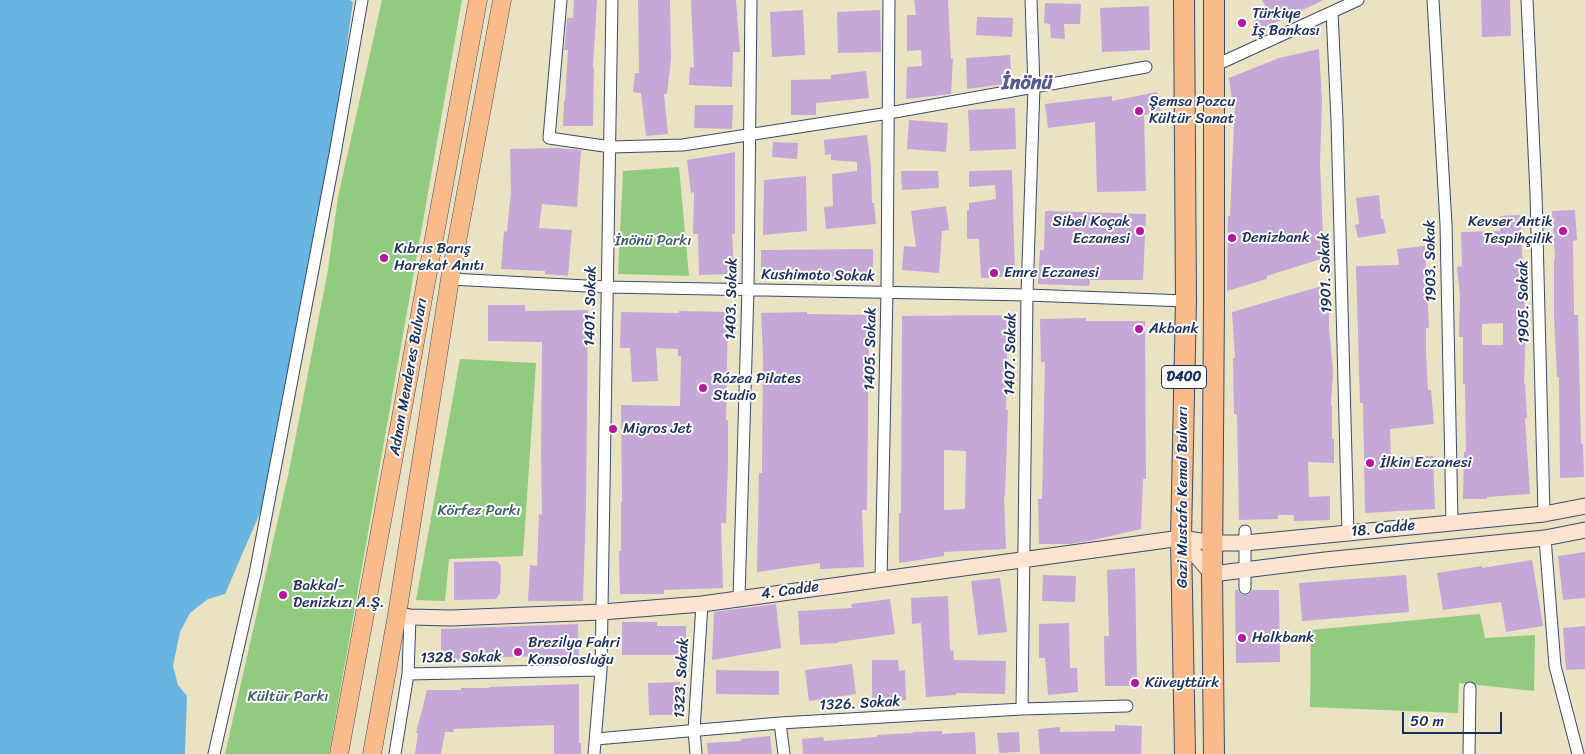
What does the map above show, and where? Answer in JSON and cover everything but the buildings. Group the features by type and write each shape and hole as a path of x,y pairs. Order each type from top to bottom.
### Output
{"highway":[{"name":"Gazi Mustafa Kemal Bulvarı","path":"1184,0 1186,301 1181,538 1185,754"},
{"name":"Gazi Mustafa Kemal Bulvarı","path":"1214,0 1212,574 1214,754"}],"main road":[{"name":"Adnan Menderes Bulvarı","path":"339,754 478,0"},
{"name":"Adnan Menderes Bulvarı","path":"372,754 403,616 450,279 502,0"}],"street":[{"path":"214,754 255,574 342,119 362,0"},
{"path":"561,0 549,138 611,147 683,145 889,113 1146,66"},
{"name":"1401. Sokak","path":"594,754 601,670 612,0"},
{"name":"1403. Sokak","path":"738,598 748,289 750,0"},
{"name":"1405. Sokak","path":"881,579 887,292 889,0"},
{"name":"1407. Sokak","path":"1022,709 1028,295 1034,87 1031,0"},
{"path":"1214,66 1337,7 1358,0"},
{"name":"1903. Sokak","path":"1433,0 1446,224 1452,522"},
{"name":"1905. Sokak","path":"1527,0 1536,194 1544,514"},
{"name":"1901. Sokak","path":"1337,7 1337,120 1348,532"},
{"name":"Kushimoto Sokak","path":"450,279 606,287 1028,295 1186,301"},
{"name":"18. Cadde","path":"1181,538 1213,543 1245,537 1348,532 1544,514 1585,506"},
{"name":"18. Cadde","path":"1212,574 1545,538 1585,530"},
{"path":"1245,537 1245,588"},
{"path":"1181,538 1212,574"},
{"name":"4. Cadde","path":"403,616 451,618 602,612 702,604 1181,538"},
{"path":"1545,538 1554,666 1579,736 1578,754"},
{"name":"1323. Sokak","path":"696,754 694,730 702,604"},
{"name":"1328. Sokak","path":"403,616 408,674 601,670"},
{"path":"395,754 408,674"},
{"path":"1469,754 1470,688"},
{"name":"1326. Sokak","path":"596,740 780,723 1022,709 1127,706"},
{"path":"780,723 784,754"}],"green space":[{"name":"Kültür Parkı","path":"382,0 462,0 329,754 225,754 289,471 328,270 338,197"},
{"name":"İnönü Parkı","path":"679,167 689,276 618,274 623,171"},
{"name":"Körfez Parkı","path":"460,359 536,363 523,556 449,559 445,601 416,600"},
{"path":"1480,614 1485,638 1535,635 1534,691 1459,683 1458,713 1310,707 1311,630"}],"water":[{"path":"0,0 350,0 353,2 338,106 263,506 225,594 208,599 190,613 180,632 173,666 178,685 187,696 185,754 0,754"}],"place":[{"name":"Türkiye İş Bankası","path":"1242,23"},
{"name":"Şemsa Pozcu Kültür Sanat","path":"1139,111"},
{"name":"Sibel Koçak Eczanesi","path":"1140,231"},
{"name":"Kevser Antik Tespihçilik","path":"1563,231"},
{"name":"Denizbank","path":"1232,238"},
{"name":"Kıbrıs Barış Harekat Anıtı","path":"384,258"},
{"name":"Emre Eczanesi","path":"994,273"},
{"name":"Akbank","path":"1139,329"},
{"name":"Rózea Pilates Studio","path":"703,388"},
{"name":"Migros Jet","path":"613,429"},
{"name":"İlkin Eczanesi","path":"1370,463"},
{"name":"Bakkal- Denizkızı A.Ş.","path":"283,595"},
{"name":"Halkbank","path":"1242,638"},
{"name":"Brezilya Fahri Konsolosluğu","path":"518,652"},
{"name":"Küveyttürk","path":"1135,683"}],"district":[{"name":"İnönü","path":"1027,84"}]}
